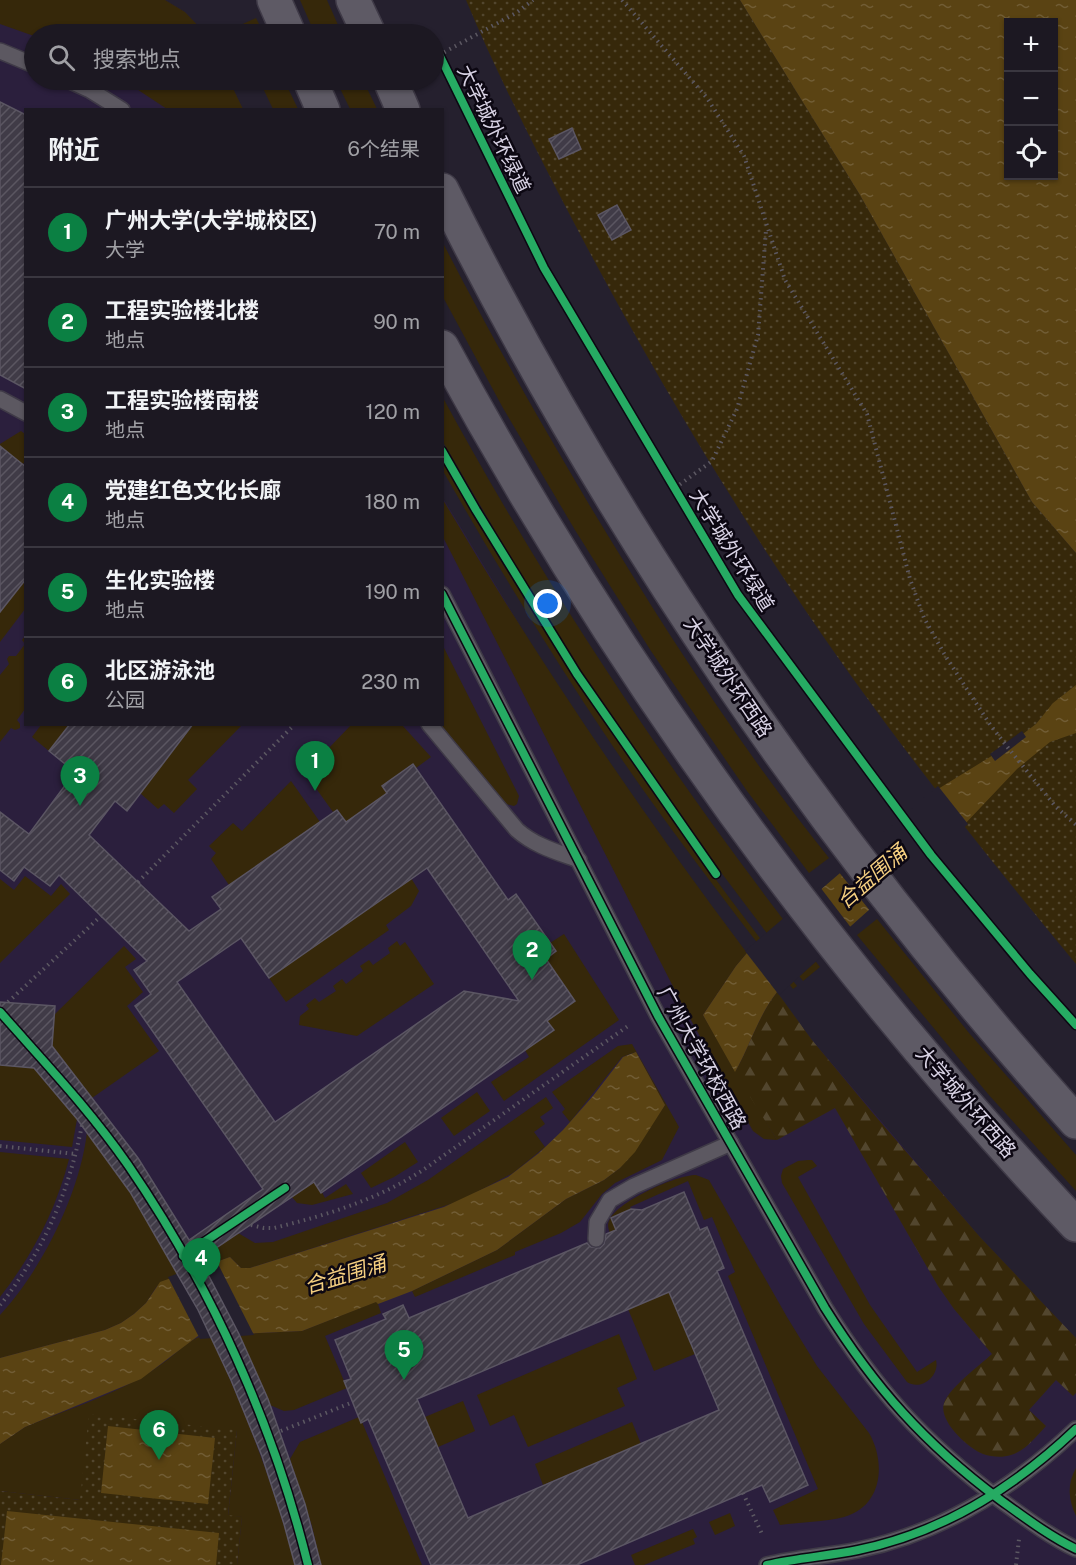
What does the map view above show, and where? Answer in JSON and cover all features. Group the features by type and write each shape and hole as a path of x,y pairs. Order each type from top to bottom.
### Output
{"main road":[{"path":"274,0 285,24"},
{"path":"353,0 364,24"},
{"path":"314,90 322,108"},
{"path":"394,90 402,108"},
{"name":"大学城外环西路","path":"444,194 539,372 636,535 738,692 846,844 965,993 1076,1122"},
{"name":"大学城外环西路","path":"444,351 482,420 595,608 728,805 840,951 971,1109 1076,1226"}],"lane":[{"path":"0,51 24,61"},
{"path":"90,90 119,108"},
{"path":"0,399 24,412"},
{"name":"广州大学环校西路","path":"444,598 658,1016 825,1308 856,1355 906,1419 963,1472 1021,1516 1076,1549"},
{"path":"431,726 517,830 527,839 539,845 579,860"},
{"path":"596,1239 597,1222 610,1200 634,1186 731,1143"},
{"path":"767,1565 858,1550 891,1542 933,1526 994,1495 1033,1467 1076,1429"}],"path":[{"path":"444,49 516,13 533,0"},
{"path":"622,0 707,98 744,156 784,280 867,414 910,579 924,618 946,657 991,726 1056,807 1076,825"},
{"path":"675,488 712,461 737,409 758,336 767,226"},
{"path":"138,882 294,726"},
{"path":"8,1002 101,916"},
{"path":"251,1225 264,1228 290,1224 354,1205 391,1190 628,1026"},
{"path":"0,1305 44,1239 68,1183 82,1125"},
{"path":"0,1146 76,1154"},
{"path":"280,1431 353,1402"},
{"path":"743,1493 762,1534"}],"shaded area":[{"path":"0,0 165,0 185,12 196,24 24,24 24,90 234,90 243,108 24,108 24,726 444,726 444,500 542,662 608,761 693,881 812,1040 980,1237 1076,1338 1076,1565 0,1565"}],"green space":[{"path":"0,0 165,0 185,12 196,24 24,24 24,32 0,24"},
{"path":"300,0 327,0 338,24 311,24"},
{"path":"466,0 740,0 860,195 1032,502 1076,553 1076,964 965,827 858,686 735,503 656,372 582,238 536,150"},
{"path":"256,18 259,24 243,24"},
{"path":"138,90 234,90 243,108 165,108"},
{"path":"264,90 289,90 298,108 273,108"},
{"path":"341,90 368,90 377,108 350,108"},
{"path":"444,245 531,405 643,593 732,728 829,858 809,873 747,791 651,651 575,530 503,408 444,299"},
{"path":"444,400 527,545 619,689 717,830 820,967 803,981 676,809 581,672 444,444"},
{"path":"21,431 24,433 22,466 0,475 0,444"},
{"path":"444,464 566,664 655,795 797,986 793,989 678,838 634,776 546,644 444,473"},
{"path":"444,501 513,615 588,730 666,843 747,953 703,1015 777,1140 764,1139 753,1131 682,1004 444,539"},
{"path":"24,580 24,610 0,642 0,612"},
{"path":"24,645 24,710 17,720 20,728 15,730 11,728 0,742 0,675 9,664 7,659 9,656 16,656"},
{"path":"444,648 519,796 514,806 506,804 440,726 444,726"},
{"path":"40,726 69,726 49,751 32,737"},
{"path":"192,726 241,726 188,780 197,789 174,813 164,804 158,809 140,793"},
{"path":"350,726 403,726 431,757 416,768 413,764 382,786 387,793 346,822 338,810 333,812 305,773"},
{"path":"291,781 320,822 229,885 211,859 216,853 209,846 233,823 242,831"},
{"path":"25,876 51,896 61,884 70,894 0,963 0,879 14,890"},
{"path":"411,878 419,891 411,906 386,925 389,930 286,1002 269,978"},
{"path":"877,919 969,1033 1076,1155 1076,1191 988,1094 857,935"},
{"path":"564,934 619,1020 504,1101 491,1082 529,1057 525,1050 554,1030 547,1021 546,959 556,951 550,943"},
{"path":"397,941 400,946 405,942 434,984 357,1036 299,1025 300,1016 309,1009 306,1005 315,998 319,1002 336,991 333,986 342,979 346,984 363,971 360,966 369,960 373,965 390,953 388,948"},
{"path":"124,946 136,959 125,967 143,992 127,1006 159,1051 92,1098 52,1046 54,1015"},
{"path":"777,992 812,1040 877,1118 980,1237 1076,1338 1076,1393 1073,1396 1056,1380 1029,1410 1046,1426 1030,1443 1016,1453 1001,1457 983,1454 962,1440 945,1418 943,1410 947,1397 992,1354 938,1286 835,1108 777,1140 735,1072 770,1001"},
{"path":"632,1044 679,1127 662,1160 615,1183 602,1194 580,1222 561,1233 415,1297 412,1291 497,1250 566,1199 604,1180 620,1168 665,1105 636,1052 622,1057 570,1122 562,1112 565,1109 552,1092 618,1046"},
{"path":"0,1065 34,1068 77,1119 72,1147 0,1140"},
{"path":"477,1092 490,1111 454,1136 441,1118"},
{"path":"546,1097 553,1108 540,1117 545,1124 534,1132 545,1147 513,1173 460,1201 250,1268 241,1268 230,1257 204,1267 200,1259 238,1233 255,1243 273,1242 387,1203 428,1180"},
{"path":"87,1132 130,1192 180,1276 157,1286 146,1303 121,1323 105,1330 0,1358 0,1315 16,1297 57,1230 76,1180"},
{"path":"405,1142 418,1162 371,1188 361,1173"},
{"path":"0,1152 69,1159 64,1178 42,1232 0,1297"},
{"path":"812,1160 817,1166 798,1177 870,1305 917,1372 936,1360 935,1371 923,1383 918,1385 907,1382 864,1324 782,1183 783,1169 798,1161"},
{"path":"696,1175 709,1180 817,1366 869,1433 874,1444 879,1469 874,1493 857,1511 844,1517 780,1525 773,1510 818,1489 728,1276 735,1272 712,1217 704,1220 688,1181 612,1217 616,1230 610,1233 609,1221 615,1212 624,1205 662,1184"},
{"path":"316,1181 325,1198 346,1184 353,1194 312,1205 297,1203 292,1197"},
{"path":"669,1291 695,1354 654,1371 628,1309"},
{"path":"377,1301 381,1313 325,1336 347,1388 294,1410 284,1411 270,1405 239,1334 302,1331"},
{"path":"619,1334 637,1379 617,1388 625,1406 528,1447 514,1415 490,1426 477,1395"},
{"path":"210,1335 258,1448 295,1565 237,1565 242,1517 228,1516 237,1430 80,1500 0,1491 0,1444 25,1427 117,1390 151,1371 192,1340"},
{"path":"463,1401 475,1431 438,1447 425,1417"},
{"path":"89,1414 237,1430 228,1515 242,1517 237,1565 0,1565 0,1491 80,1500"},
{"path":"359,1417 422,1565 321,1565 312,1526 290,1459 300,1442"},
{"path":"632,1422 641,1444 543,1485 535,1464"},
{"path":"1076,1468 1076,1516 1071,1504 1070,1492 1071,1480"},
{"path":"730,1513 735,1526 715,1535 709,1522"},
{"path":"693,1529 697,1537 693,1539 695,1544 644,1565 635,1565 631,1555"}],"water":[{"path":"740,0 1076,0 1076,553 1032,502 860,195"},
{"name":"合益围涌","path":"1076,685 1076,733 1050,742 1017,769 963,826 777,992 770,1001 735,1072 703,1015 747,953 938,789 1003,749 1036,724 1053,703"},
{"name":"合益围涌","path":"636,1052 665,1105 635,1152 620,1168 604,1180 566,1199 497,1250 412,1291 378,1304 376,1302 302,1331 198,1336 141,1379 25,1427 0,1444 0,1358 105,1330 121,1323 146,1303 160,1282 230,1257 241,1268 250,1268 444,1207 508,1177 539,1153 563,1130 623,1057"},
{"path":"108,1426 215,1438 208,1504 101,1493"},
{"path":"7,1511 219,1533 216,1565 1,1565"}],"pier":[{"path":"1022,731 1026,737 995,761 990,754"},
{"path":"938,786 968,824 871,912 838,871"},
{"path":"820,887 852,929 779,995 745,951"},
{"path":"216,1260 254,1335 200,1339 168,1277"}],"building":[{"path":"0,102 24,114 24,388 0,375"},
{"path":"572,128 581,149 559,159 549,139"},
{"path":"617,205 631,230 612,240 598,215"},
{"path":"0,446 24,465 24,582 0,612"},
{"path":"68,726 191,726 127,811 115,801 89,835 189,931 221,909 212,897 337,810 346,822 387,793 382,786 413,764 508,900 516,894 556,951 546,959 575,1001 547,1021 554,1030 321,1193 314,1182 200,1259 239,1334 268,1399 305,1504 321,1565 295,1565 262,1456 231,1380 198,1310 130,1192 77,1119 34,1068 0,1065 0,1002 55,1006 52,1046 138,1158 189,1240 263,1189 135,1006 151,994 134,970 147,961 59,875 50,886 24,867 14,881 0,870 0,812 29,834 75,772 49,751","holes":["427,868 519,1001 464,991 275,1122 177,982 241,938 269,978"]},
{"path":"684,1192 700,1230 707,1227 724,1268 717,1271 808,1485 770,1502 762,1485 577,1565 431,1565 368,1419 361,1423 344,1381 351,1379 335,1340 386,1319 383,1314 403,1305 409,1318 587,1243 591,1247 600,1248 604,1244 606,1234 616,1230 611,1218 631,1209 642,1210","holes":["669,1292 719,1410 468,1518 417,1399"]}],"cycle path":[{"name":"大学城外环绿道","path":"444,64 544,268 738,595 931,855 1030,974 1076,1025"},
{"path":"444,454 577,674 716,874"},
{"path":"444,598 658,1016 825,1308 844,1337 882,1389 947,1457 1018,1513 1076,1549"},
{"path":"0,1012 113,1144 158,1211 186,1259 212,1307 258,1408 294,1512 308,1565"},
{"path":"183,1256 285,1188"},
{"path":"767,1565 858,1550 889,1542 947,1520 975,1505 1028,1470 1076,1429"}],"place":[{"name":"广州大学(大学城校区)","path":"315,791"},
{"name":"工程实验楼南楼","path":"80,806"},
{"name":"工程实验楼北楼","path":"532,980"},
{"name":"党建红色文化长廊","path":"201,1288"},
{"name":"生化实验楼","path":"404,1380"},
{"name":"北区游泳池","path":"159,1460"}]}
